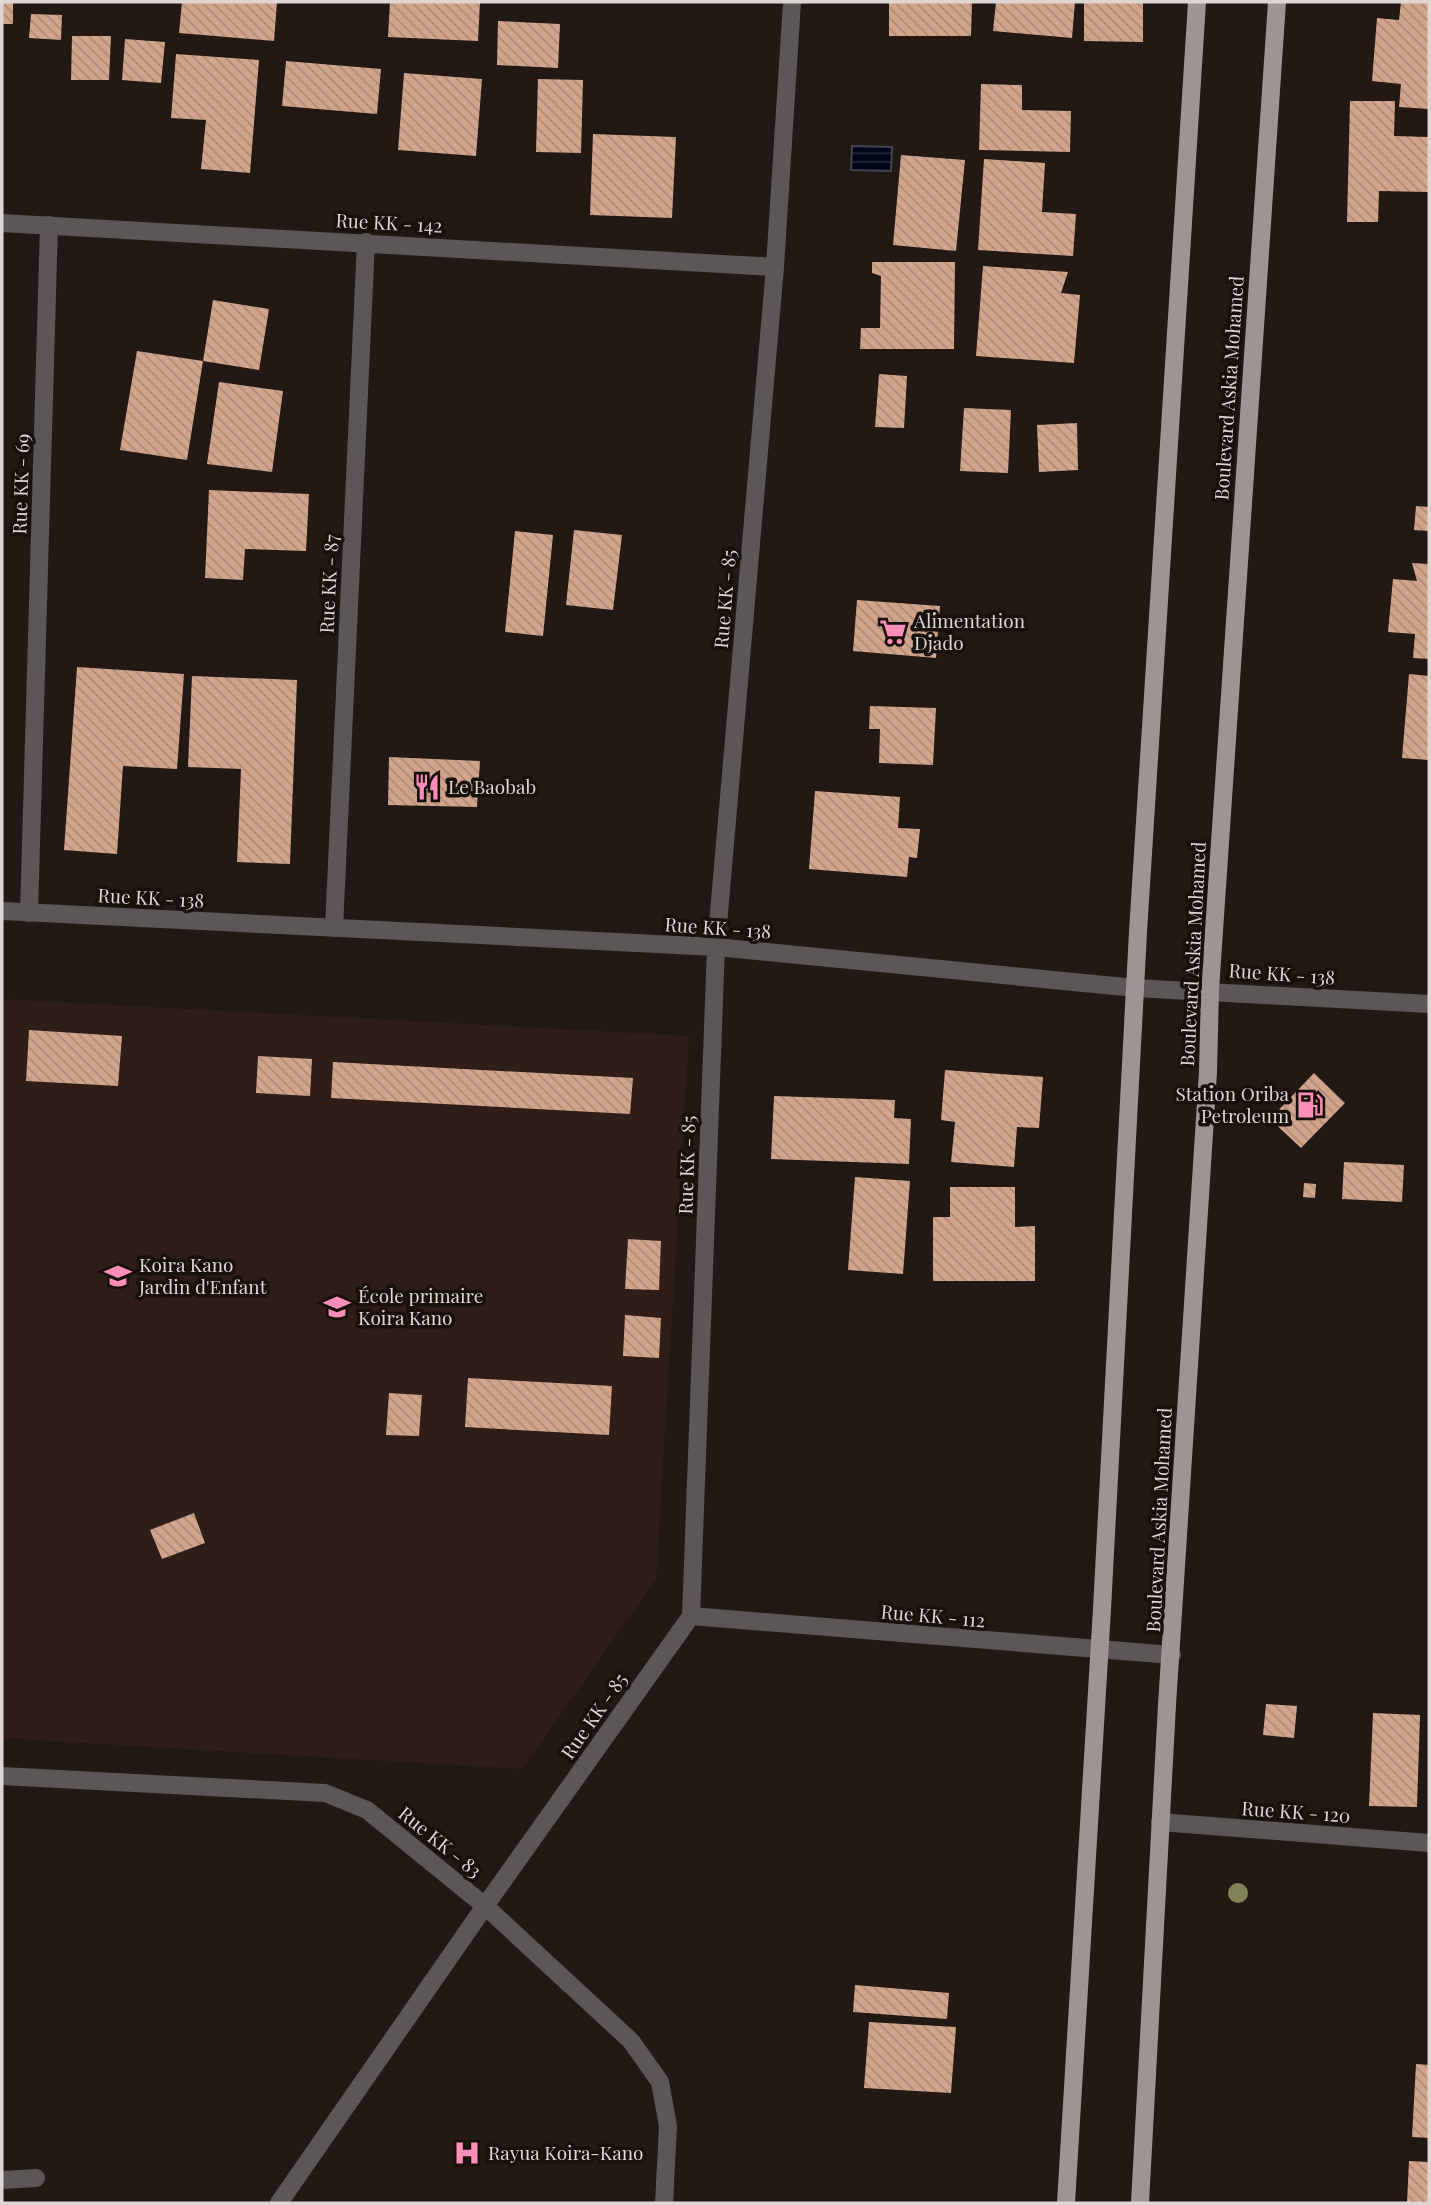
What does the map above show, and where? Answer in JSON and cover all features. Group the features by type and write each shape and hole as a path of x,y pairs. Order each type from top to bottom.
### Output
{"main road":[{"path":"1066,2203 1135,988 1197,2"},
{"name":"Boulevard Askia Mohamed","path":"1140,2203 1160,1822 1208,1072 1210,990 1277,2"}],"street":[{"name":"Rue KK - 85","path":"279,2203 691,1616 716,947 775,267 792,2"},
{"name":"Rue KK - 142","path":"2,223 775,267"},
{"name":"Rue KK - 69","path":"29,913 49,225"},
{"name":"Rue KK - 87","path":"334,928 366,242"},
{"name":"Rue KK - 138","path":"2,911 716,947 1135,988 1429,1004"},
{"name":"Rue KK - 112","path":"691,1616 1172,1655"},
{"name":"Rue KK - 83","path":"2,1776 325,1793 367,1811 485,1906 631,2041 660,2082 668,2126 664,2203"},
{"name":"Rue KK - 120","path":"1160,1822 1429,1843"},
{"path":"2,2180 36,2178"}],"shaded area":[{"name":"École primaire Koira Kano","path":"2,999 689,1036 656,1579 522,1769 2,1738"}],"water":[{"path":"852,146 892,147 891,171 851,170"}],"building":[{"path":"2,2 13,2 13,24 2,24"},
{"path":"182,2 277,2 274,41 179,33"},
{"path":"390,2 480,2 478,41 388,37"},
{"path":"889,2 972,2 971,36 889,36"},
{"path":"996,2 1075,2 1072,38 993,31"},
{"path":"1084,2 1143,2 1143,42 1084,41"},
{"path":"1401,2 1429,2 1429,109 1399,107 1401,84 1372,81 1377,18 1399,20"},
{"path":"31,14 62,15 61,40 29,38"},
{"path":"498,21 560,24 558,68 497,65"},
{"path":"72,36 111,36 109,80 71,80"},
{"path":"125,39 165,42 161,83 122,80"},
{"path":"176,54 259,60 250,173 201,169 206,120 171,118"},
{"path":"286,61 381,69 377,114 282,106"},
{"path":"404,73 482,79 476,156 398,150"},
{"path":"538,79 583,80 581,153 536,152"},
{"path":"981,84 1022,85 1022,110 1071,111 1070,152 979,150"},
{"path":"1350,101 1395,101 1394,136 1429,137 1429,192 1379,191 1378,222 1347,222"},
{"path":"593,134 676,137 672,218 590,215"},
{"path":"901,155 965,160 956,251 893,245"},
{"path":"984,159 1045,163 1042,212 1076,214 1073,256 978,250"},
{"path":"872,262 955,262 954,349 860,349 861,328 880,328 881,276 872,273"},
{"path":"983,266 1068,272 1061,293 1080,295 1074,363 976,356"},
{"path":"213,300 269,309 259,370 203,361"},
{"path":"137,351 203,361 187,460 120,450"},
{"path":"879,374 907,376 904,428 875,427"},
{"path":"219,382 283,391 272,472 207,464"},
{"path":"964,408 1011,410 1008,473 960,471"},
{"path":"1077,423 1078,470 1039,472 1037,425"},
{"path":"209,490 309,494 306,551 245,549 243,580 205,578"},
{"path":"1416,506 1429,507 1429,531 1414,530"},
{"path":"574,530 622,535 613,610 566,605"},
{"path":"515,531 553,535 543,636 505,632"},
{"path":"1412,563 1429,564 1429,659 1413,658 1415,634 1388,632 1393,579 1417,581"},
{"path":"857,600 940,606 936,658 853,651"},
{"path":"77,667 184,674 177,769 123,766 117,854 64,850"},
{"path":"1409,674 1429,676 1429,760 1402,758"},
{"path":"192,676 297,680 290,864 237,862 241,769 188,767"},
{"path":"870,706 936,708 933,765 879,763 880,729 869,729"},
{"path":"389,757 480,761 477,807 388,805"},
{"path":"815,791 900,797 898,828 920,829 917,858 909,857 907,877 809,869"},
{"path":"29,1030 122,1036 118,1086 26,1081"},
{"path":"258,1056 312,1059 310,1096 256,1093"},
{"path":"333,1062 633,1078 630,1114 331,1098"},
{"path":"945,1070 1043,1077 1039,1128 1017,1127 1014,1167 951,1162 955,1122 941,1120"},
{"path":"1314,1073 1345,1103 1301,1148 1270,1119"},
{"path":"774,1096 895,1100 894,1118 911,1119 909,1164 771,1159"},
{"path":"1344,1162 1404,1165 1402,1202 1342,1199"},
{"path":"855,1177 910,1181 903,1274 848,1270"},
{"path":"1304,1183 1316,1184 1315,1198 1303,1197"},
{"path":"950,1187 1015,1187 1015,1227 1035,1226 1035,1281 933,1281 933,1217 950,1217"},
{"path":"628,1239 661,1241 659,1290 625,1289"},
{"path":"625,1315 661,1318 659,1358 623,1356"},
{"path":"468,1378 612,1386 609,1435 465,1427"},
{"path":"389,1393 422,1395 419,1436 386,1435"},
{"path":"194,1513 205,1543 162,1559 150,1530"},
{"path":"1266,1704 1297,1706 1294,1738 1263,1735"},
{"path":"1373,1713 1420,1715 1417,1807 1369,1806"},
{"path":"855,1985 949,1993 947,2019 853,2012"},
{"path":"869,2022 956,2027 951,2093 864,2088"},
{"path":"1416,2064 1429,2065 1429,2138 1412,2137"},
{"path":"1409,2161 1429,2162 1429,2203 1407,2203"}],"place":[{"name":"Alimentation Djado","path":"893,632"},
{"name":"Le Baobab","path":"427,787"},
{"name":"Station Oriba Petroleum","path":"1310,1105"},
{"name":"Koira Kano Jardin d'Enfant","path":"118,1276"},
{"name":"École primaire Koira Kano","path":"337,1307"},
{"name":"Rayua Koira-Kano","path":"467,2153"}]}
